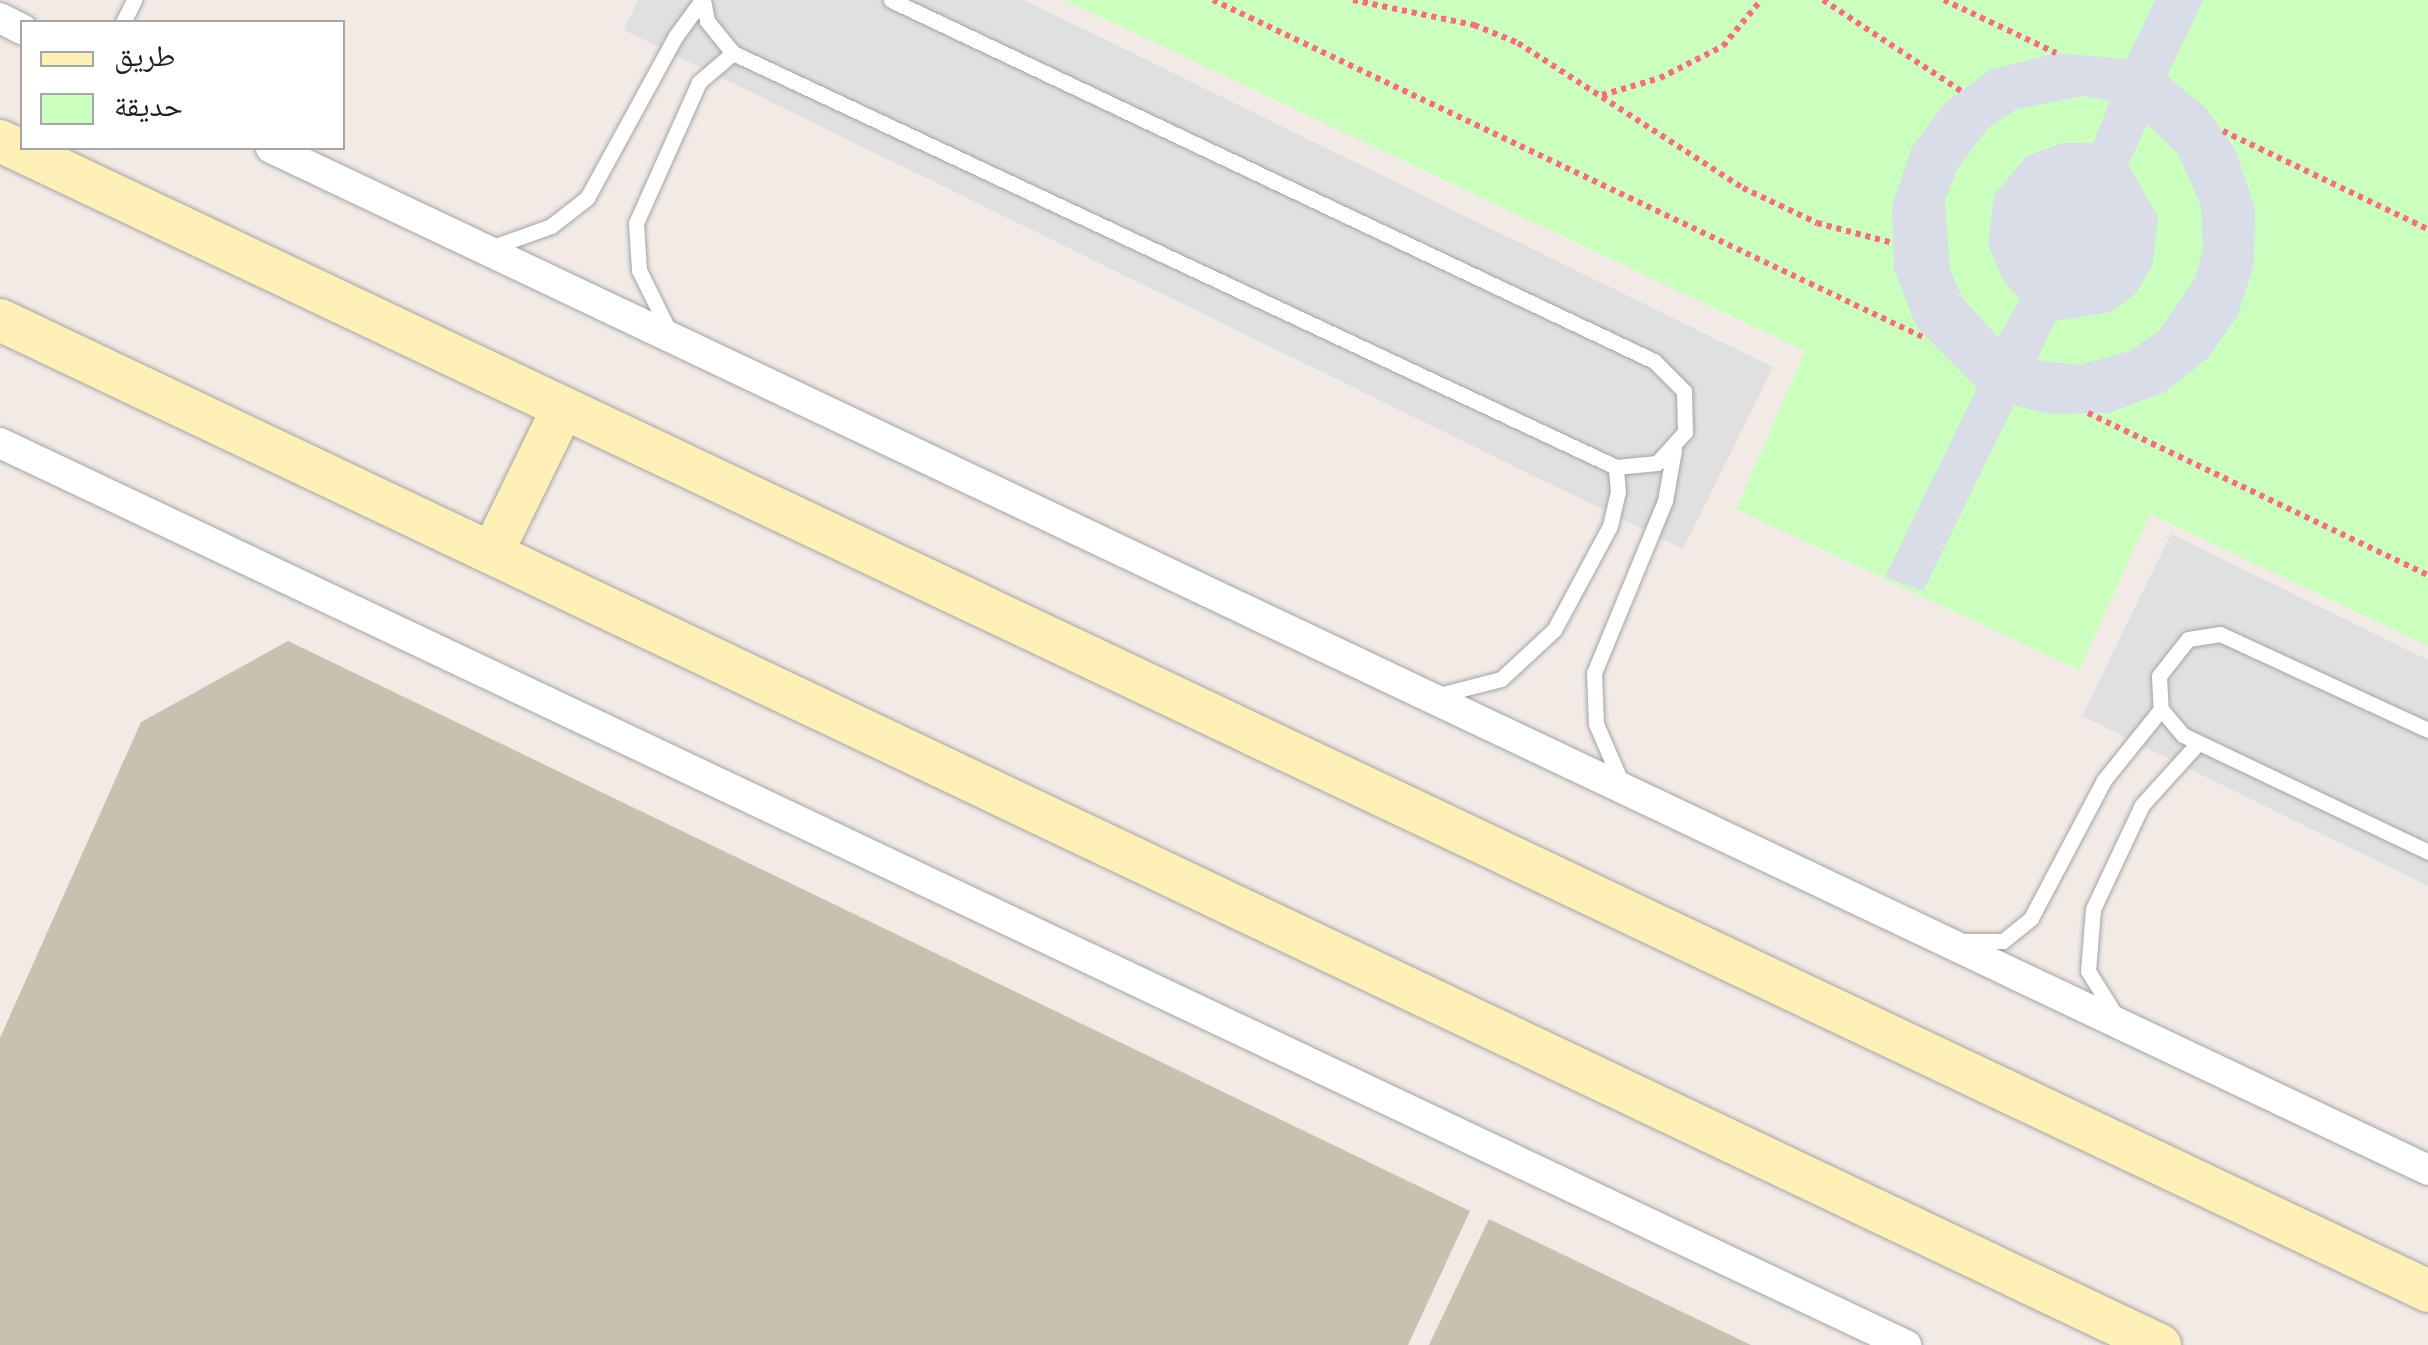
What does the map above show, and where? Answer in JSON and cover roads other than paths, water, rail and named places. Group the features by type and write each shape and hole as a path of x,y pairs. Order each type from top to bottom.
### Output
{"main road":[{"path":"0,141 2428,1291"},
{"path":"0,320 2160,1345"},
{"path":"492,553 563,408"}],"street":[{"path":"274,150 2428,1170"},
{"path":"0,443 1906,1345"}],"lane":[{"path":"703,0 706,21 733,53 1616,467 1658,464 1674,450"},
{"path":"483,250 551,226 587,198 674,37 703,0"},
{"path":"891,0 1654,361 1684,390 1689,412 1674,450 1665,501 1594,673 1596,724 1624,787"},
{"path":"673,339 640,270 636,223 699,82 733,53"},
{"path":"1427,695 1478,688 1540,650 1610,526 1618,492 1616,467"},
{"path":"1943,939 2003,941 2032,918 2114,765 2161,710 2165,661 2188,639 2220,634 2428,730"},
{"path":"2161,710 2182,735 2428,852"},
{"path":"2125,1026 2088,971 2093,909 2142,805 2198,742"}]}
